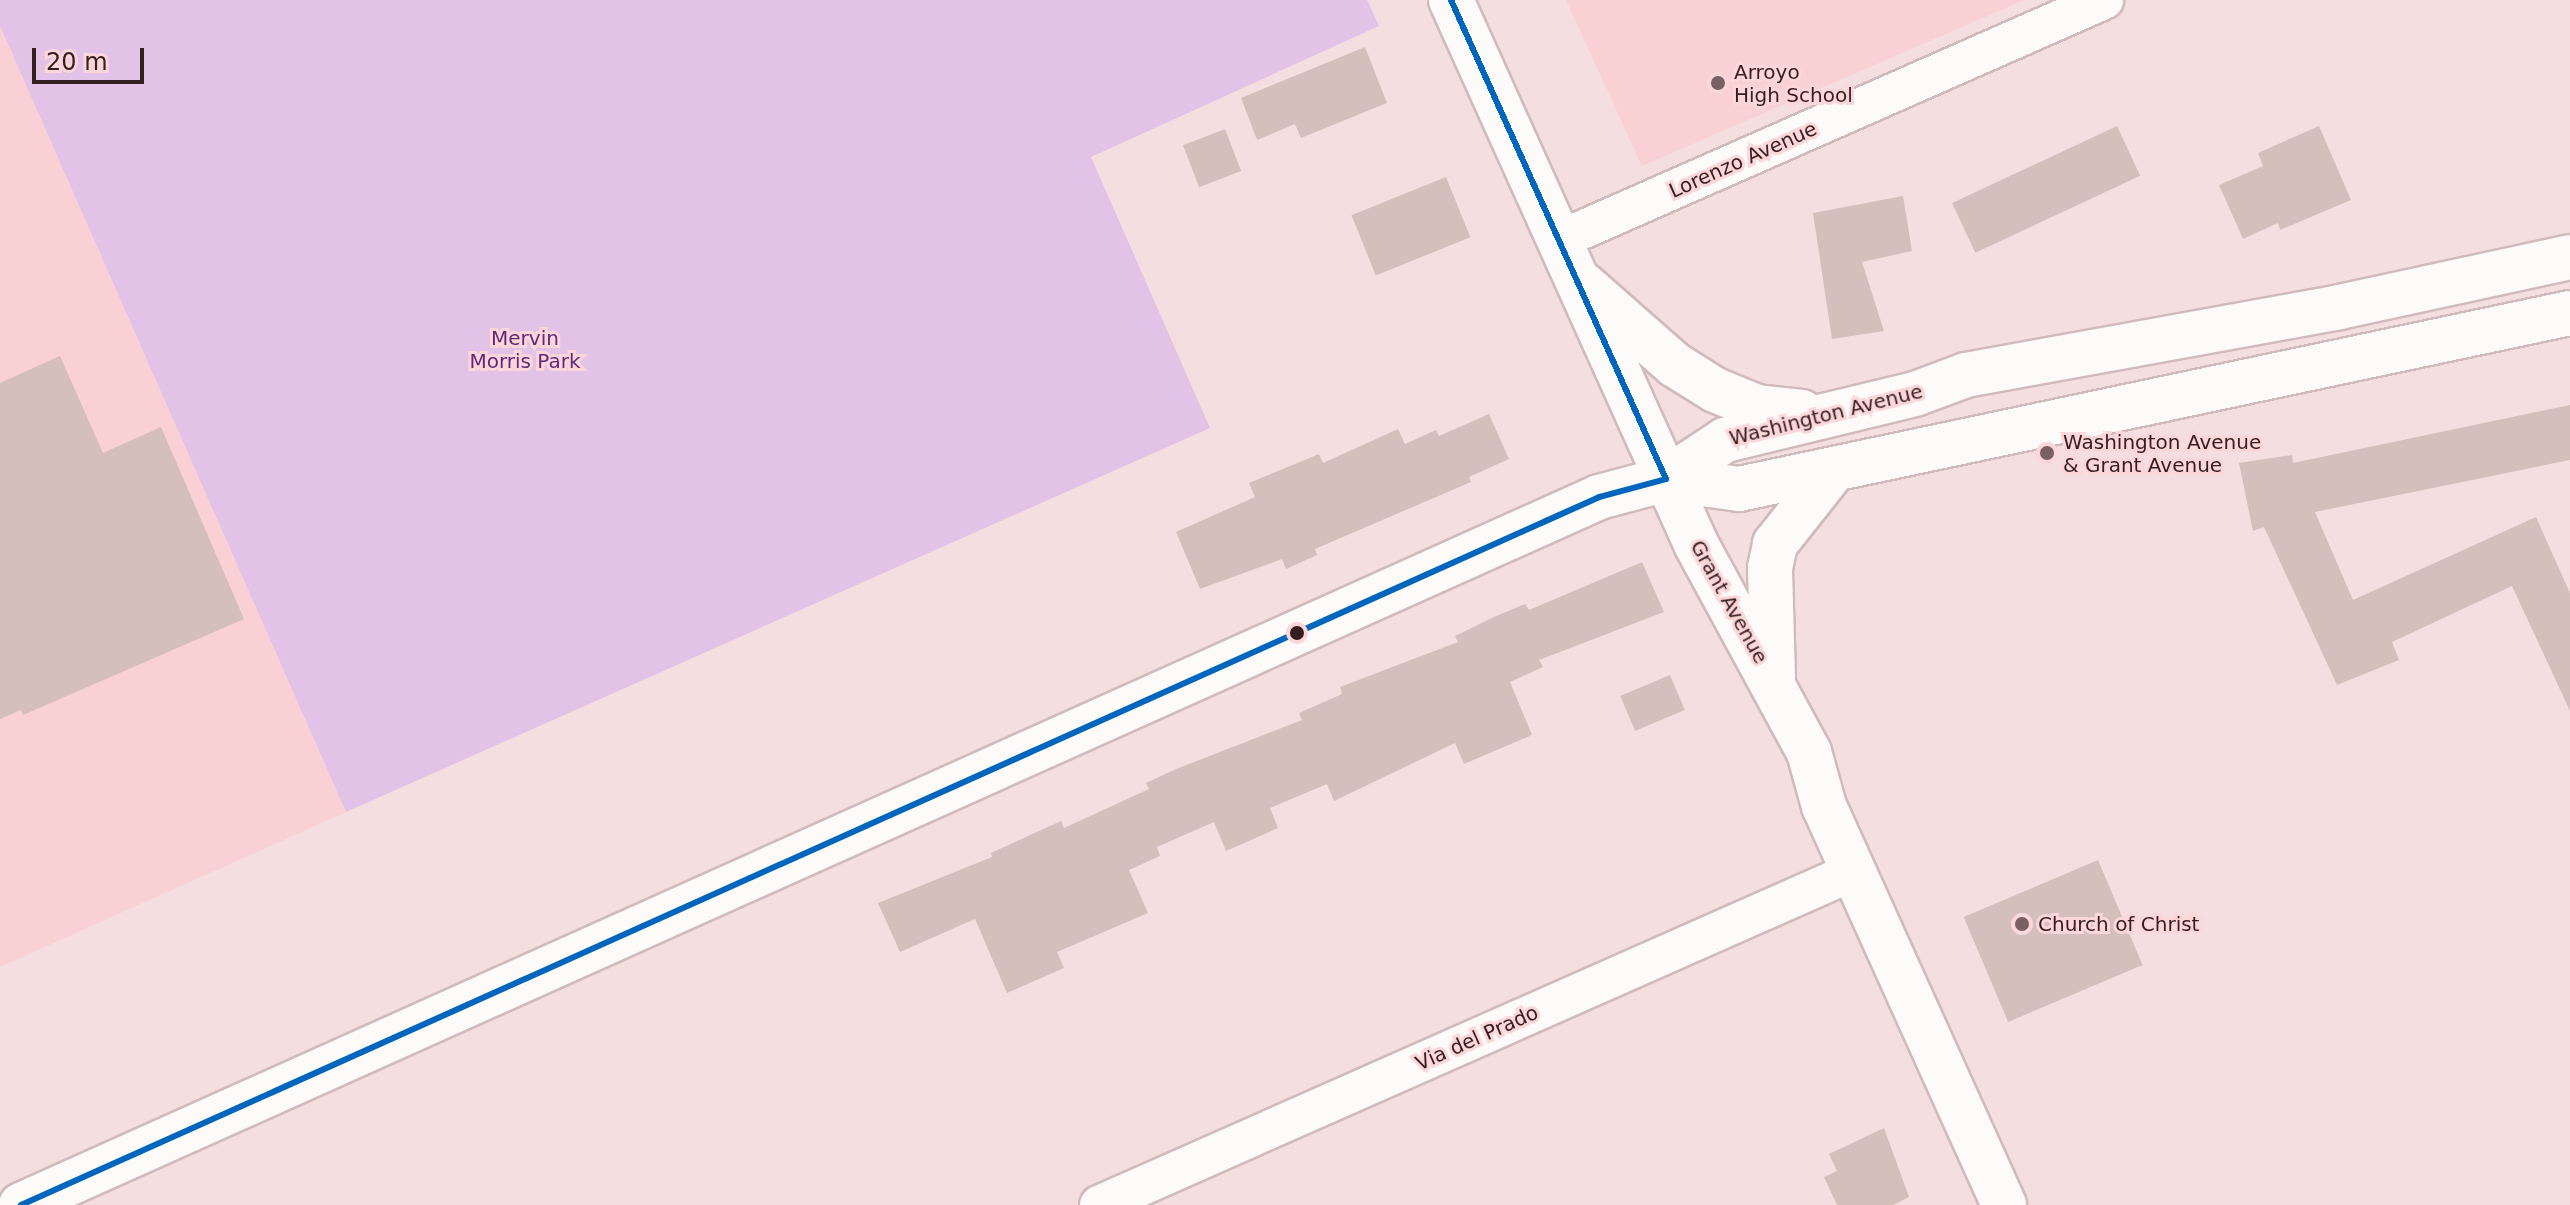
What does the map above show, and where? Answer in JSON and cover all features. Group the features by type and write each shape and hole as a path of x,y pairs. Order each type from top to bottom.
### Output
{"main road":[{"name":"Grant Avenue","path":"1451,0 1666,479 1809,752 1824,806 2004,1205"},
{"name":"Washington Avenue","path":"1666,479 1719,442 1915,394 1966,375 2339,307 2570,257"},
{"path":"1565,258 1675,365 1715,390 1757,407 1825,415"},
{"path":"21,1205 1599,497 1666,479 1739,489 1832,472 2570,313"},
{"path":"1773,683 1770,568 1775,544 1832,472"}],"street":[{"name":"Lorenzo Avenue","path":"1565,258 2104,0"},
{"name":"Via del Prado","path":"1099,1205 1854,871"}],"shaded area":[{"name":"Arroyo High School","path":"1566,0 2024,0 1642,166"},
{"path":"0,26 346,812 0,967"}],"green space":[{"name":"Mervin Morris Park","path":"0,0 1367,0 1379,26 1091,157 1210,428 346,812 0,26"}],"building":[{"path":"1365,47 1387,103 1301,138 1295,124 1257,140 1241,98"},
{"path":"2117,126 2140,176 1975,253 1952,203"},
{"path":"2319,126 2351,200 2280,230 2278,223 2243,239 2219,185 2263,166 2258,153"},
{"path":"1225,129 1241,171 1199,187 1183,145"},
{"path":"1446,177 1470,237 1376,275 1351,215"},
{"path":"1903,196 1912,251 1862,262 1884,331 1832,339 1813,213"},
{"path":"60,356 103,453 161,427 244,619 23,715 21,710 0,719 0,383"},
{"path":"2570,405 2570,460 2315,512 2353,600 2536,517 2570,593 2570,711 2512,586 2392,642 2399,660 2337,685 2264,527 2253,531 2239,463 2292,455 2293,463"},
{"path":"1489,414 1509,459 1469,477 1471,482 1315,549 1317,555 1286,569 1282,559 1200,589 1176,532 1255,497 1249,483 1319,454 1323,463 1398,429 1405,444 1436,430 1439,436"},
{"path":"1642,562 1664,612 1539,660 1543,667 1510,682 1532,735 1464,764 1455,743 1334,801 1327,784 1270,808 1278,828 1226,851 1214,822 1157,847 1160,856 1129,870 1148,913 1057,952 1064,968 1007,993 975,919 900,952 878,903 992,857 991,853 1061,821 1064,828 1149,789 1146,783 1176,769 1302,720 1299,713 1342,694 1340,687 1458,642 1455,636 1494,617 1525,604 1529,610"},
{"path":"1670,675 1685,710 1635,731 1620,696"},
{"path":"2098,860 2143,965 2008,1022 1964,917"},
{"path":"1884,1128 1909,1197 1893,1205 1837,1205 1824,1177 1837,1171 1829,1154"}],"transit line":[{"path":"1451,0 1666,479"},
{"path":"21,1205 1599,497 1666,479"}],"place":[{"name":"Arroyo High School","path":"1718,83"},
{"name":"Washington Avenue & Grant Avenue","path":"2047,453"},
{"name":"Church of Christ","path":"2022,924"}]}
